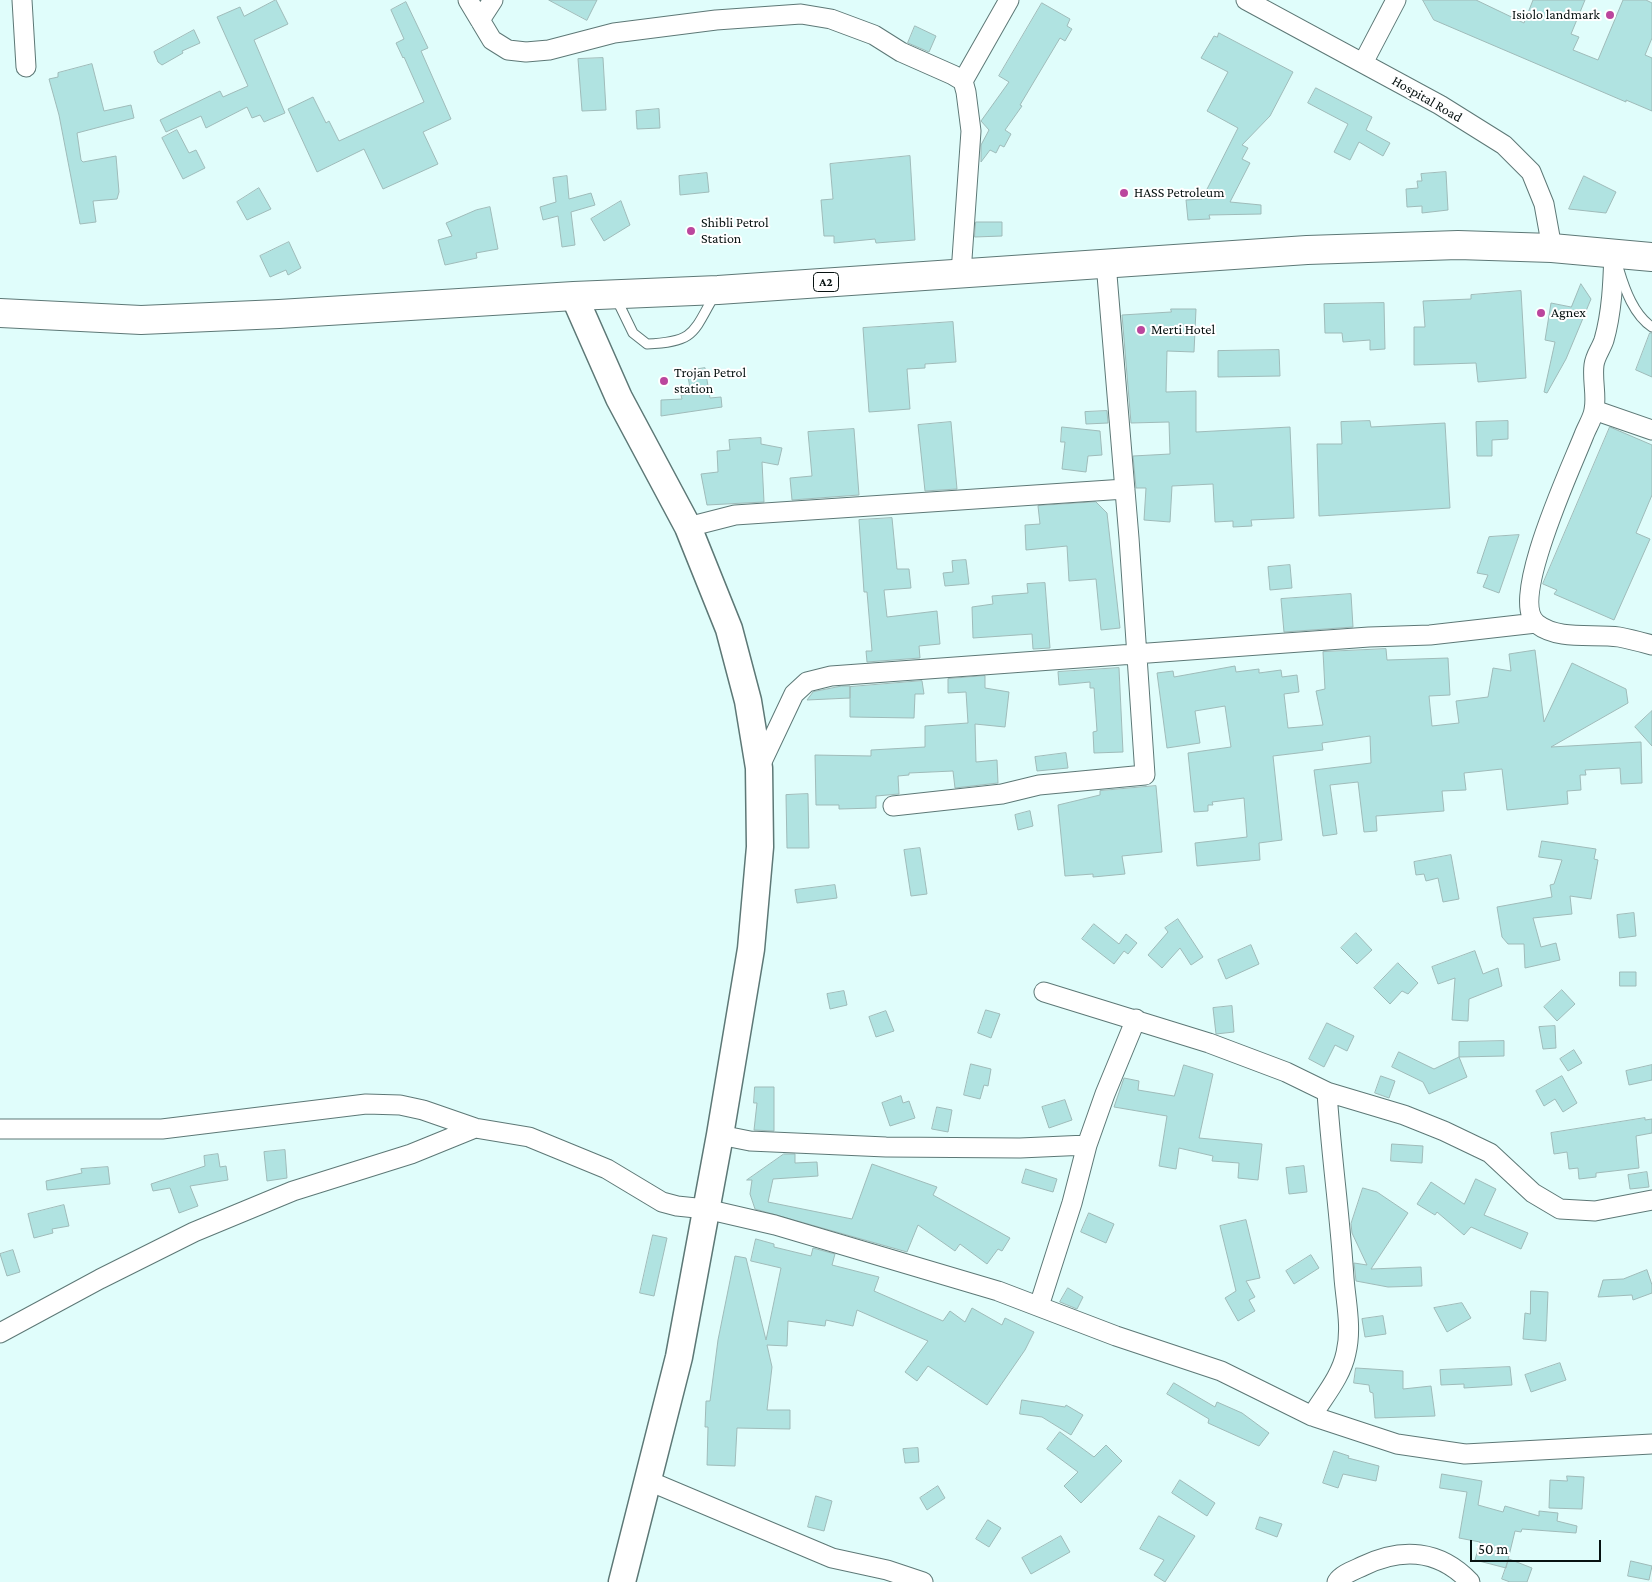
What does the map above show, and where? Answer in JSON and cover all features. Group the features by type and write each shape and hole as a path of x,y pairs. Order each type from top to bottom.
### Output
{"highway":[{"name":"A2","path":"0,313 141,320 289,314 574,296 718,290 1307,250 1458,245 1552,248 1652,257"}],"street":[{"path":"22,0 26,67"},
{"path":"468,0 492,40 508,50 526,52 549,50 614,33 716,20 801,14 831,19 874,35 900,52 954,75 963,81"},
{"path":"480,20 493,0"},
{"path":"961,273 971,131 969,109 963,81 1009,0"},
{"name":"Hospital Road","path":"1246,0 1440,105 1496,140 1532,172 1544,204 1552,248"},
{"path":"1363,63 1396,0"},
{"path":"1614,254 1612,291 1604,340 1594,362 1592,379 1594,410 1538,551 1530,586 1529,610 1536,623 1548,630 1568,634 1618,637 1652,645"},
{"path":"893,806 1002,794 1039,786 1145,775 1138,655 1106,263"},
{"path":"574,296 619,398 688,527 729,629 748,701 759,768 760,847 751,949 720,1135 679,1357 622,1582"},
{"path":"1594,410 1652,430"},
{"path":"688,527 734,515 1125,489"},
{"path":"759,768 794,694 806,682 831,676 1369,637 1430,635 1536,623"},
{"path":"1044,992 1136,1019 1286,1072 1327,1092 1404,1115 1490,1153 1533,1193 1560,1209 1595,1211 1648,1205"},
{"path":"1039,1306 1072,1203 1087,1145 1105,1094 1136,1019"},
{"path":"1312,1416 1340,1374 1346,1352 1349,1320 1338,1204 1331,1158 1327,1092"},
{"path":"0,1130 162,1129 366,1104 400,1106 423,1110 475,1128 529,1137 606,1169 662,1202 677,1206 706,1209 775,1225 972,1283 1039,1306 1116,1336 1221,1371 1312,1416 1397,1444 1458,1453 1652,1444"},
{"path":"0,1333 100,1279 194,1232 293,1191 411,1154 475,1128"},
{"path":"720,1135 750,1142 886,1146 1020,1148 1087,1145"},
{"path":"649,1480 832,1558 887,1570 923,1582"},
{"path":"1337,1582 1371,1562 1404,1553 1418,1553 1440,1559 1462,1573 1470,1582"}],"lane":[{"path":"1614,254 1624,288 1637,310 1652,327"},
{"path":"614,294 633,333 647,344 673,343 693,333 718,290"}],"building":[{"path":"276,0 288,24 254,40 285,113 264,122 260,115 252,118 247,107 206,128 201,116 166,132 160,120 220,91 223,97 248,86 217,17 240,7 244,16"},
{"path":"549,0 597,0 587,20"},
{"path":"1423,0 1476,0 1524,23 1533,0 1585,0 1571,34 1579,37 1573,50 1598,60 1623,0 1646,0 1652,3 1652,38 1645,55 1652,58 1652,111 1626,100 1626,102 1434,20"},
{"path":"406,2 428,48 421,51 451,119 423,132 438,164 383,189 364,149 317,172 288,109 313,97 326,123 329,121 339,141 424,102 396,43 404,39 391,10"},
{"path":"1042,3 1070,19 1067,26 1072,29 1065,41 1060,38 1020,105 1022,106 1005,130 1011,134 1004,147 1000,145 996,153 990,150 981,162 981,145 989,130 981,121 1009,82 999,76"},
{"path":"915,26 936,36 929,52 908,43"},
{"path":"194,30 200,43 182,51 183,53 162,65 158,62 154,52"},
{"path":"1219,33 1293,72 1270,116 1242,145 1248,148 1242,159 1250,163 1230,202 1261,205 1261,214 1209,215 1210,219 1188,220 1186,200 1202,199 1238,128 1207,111 1228,72 1201,58 1214,36 1217,37"},
{"path":"603,58 606,110 582,111 578,59"},
{"path":"92,64 104,111 131,105 134,118 77,133 81,160 83,162 116,156 119,192 117,199 93,201 96,222 80,224 59,115 49,79 58,77 58,73"},
{"path":"1316,88 1372,117 1366,130 1390,143 1383,156 1359,142 1350,160 1334,152 1348,124 1308,103"},
{"path":"659,109 660,128 637,129 636,111"},
{"path":"177,130 189,153 196,150 205,168 183,179 162,138"},
{"path":"910,156 915,240 876,243 875,239 834,243 834,236 824,236 821,200 833,199 830,164"},
{"path":"1446,172 1448,210 1422,213 1422,206 1407,207 1406,189 1418,188 1417,181 1422,181 1421,174"},
{"path":"707,173 709,192 680,195 679,176"},
{"path":"567,176 569,199 591,193 595,205 571,212 575,245 562,247 558,216 543,220 540,207 556,202 553,178"},
{"path":"1584,176 1616,192 1606,213 1569,209"},
{"path":"259,188 271,209 247,220 237,202"},
{"path":"621,201 630,225 604,241 591,219"},
{"path":"490,207 498,249 476,253 477,258 445,265 438,240 452,236 446,223 476,210"},
{"path":"976,222 1002,222 1002,236 975,237"},
{"path":"289,242 301,268 288,275 286,270 270,277 260,256"},
{"path":"1581,284 1591,299 1566,359 1547,393 1544,392 1555,342 1545,340 1551,303 1571,307"},
{"path":"1521,291 1526,378 1478,382 1476,363 1414,365 1414,327 1425,327 1423,301 1471,299 1471,295"},
{"path":"1384,303 1385,349 1370,350 1370,340 1343,342 1342,333 1325,333 1324,304"},
{"path":"1171,309 1196,309 1194,352 1167,351 1166,392 1196,391 1196,432 1290,427 1294,518 1251,520 1252,526 1233,527 1233,521 1215,522 1213,484 1172,486 1170,522 1144,520 1146,488 1136,488 1133,456 1170,454 1169,422 1131,423 1122,315 1171,312"},
{"path":"953,322 956,362 925,364 925,368 907,369 910,409 869,412 863,328"},
{"path":"1650,333 1652,333 1652,377 1636,370"},
{"path":"1279,350 1280,376 1218,377 1218,351"},
{"path":"705,368 710,398 721,397 722,407 661,416 661,400 682,399 681,395 691,394 687,371"},
{"path":"1107,411 1108,423 1086,424 1085,412"},
{"path":"1370,421 1371,427 1445,423 1450,508 1319,516 1317,444 1342,444 1341,422"},
{"path":"1508,421 1508,439 1492,440 1492,456 1477,456 1476,422"},
{"path":"951,422 957,489 925,491 918,425"},
{"path":"1062,427 1100,431 1102,455 1088,456 1086,472 1062,469 1065,442 1061,442"},
{"path":"1610,427 1652,445 1652,495 1636,533 1650,539 1614,620 1554,594 1557,590 1543,584"},
{"path":"854,429 859,495 792,500 790,478 812,476 808,432"},
{"path":"761,438 761,444 782,448 778,465 762,462 764,502 707,505 701,474 718,472 717,451 730,450 729,440"},
{"path":"1096,502 1107,513 1120,628 1101,630 1096,579 1069,581 1067,546 1026,550 1025,525 1040,524 1038,506"},
{"path":"892,518 897,569 909,569 911,588 884,590 887,617 937,611 940,644 919,646 920,658 867,662 866,651 872,651 867,592 864,592 859,520"},
{"path":"1519,535 1499,593 1483,587 1488,575 1477,573 1489,537"},
{"path":"966,560 969,584 945,586 943,573 953,572 952,561"},
{"path":"1290,565 1292,588 1270,590 1268,567"},
{"path":"1045,583 1050,648 1033,649 1032,634 973,638 972,607 993,604 992,596 1028,593 1027,584"},
{"path":"1351,594 1353,627 1284,632 1281,599"},
{"path":"1386,649 1387,660 1448,658 1450,695 1429,696 1432,726 1459,723 1456,701 1488,697 1493,668 1511,671 1509,654 1535,650 1544,722 1572,663 1626,689 1628,703 1551,747 1641,742 1642,783 1621,784 1620,768 1585,770 1586,775 1580,775 1581,790 1567,791 1568,804 1507,810 1502,769 1464,773 1466,790 1442,791 1444,811 1376,816 1377,831 1364,832 1358,782 1330,785 1337,834 1323,836 1314,770 1371,763 1370,736 1322,743 1323,750 1273,756 1282,840 1259,843 1260,860 1197,866 1195,843 1247,837 1244,798 1212,802 1213,805 1208,805 1208,811 1194,812 1188,753 1231,747 1225,706 1195,711 1200,743 1167,748 1157,673 1173,671 1174,677 1235,666 1236,672 1259,669 1259,673 1281,670 1282,677 1297,675 1299,692 1284,694 1288,728 1323,725 1316,691 1325,689 1323,652"},
{"path":"1119,668 1123,752 1094,753 1093,732 1097,731 1094,688 1090,688 1090,682 1059,685 1058,672"},
{"path":"985,676 985,688 1009,692 1005,727 975,724 976,762 997,760 998,783 955,788 953,771 909,773 909,775 898,776 899,794 876,796 876,808 839,809 839,805 816,805 815,755 871,756 871,750 925,747 925,726 968,723 966,692 948,693 948,679"},
{"path":"922,681 924,694 915,694 914,718 850,717 850,687"},
{"path":"850,686 850,698 807,700 813,692"},
{"path":"1652,711 1652,746 1635,727"},
{"path":"1066,753 1068,768 1037,771 1035,757"},
{"path":"1156,786 1162,852 1122,856 1125,874 1093,877 1093,874 1065,876 1058,805 1100,795 1100,791"},
{"path":"808,794 809,848 787,848 786,795"},
{"path":"1030,811 1033,826 1018,830 1015,815"},
{"path":"1542,841 1596,849 1594,859 1598,860 1591,899 1570,896 1572,914 1533,918 1541,947 1556,943 1560,960 1525,968 1524,944 1508,944 1502,937 1497,907 1552,897 1550,885 1554,884 1562,860 1539,857"},
{"path":"920,848 927,894 911,896 904,850"},
{"path":"1451,855 1459,899 1443,902 1438,878 1426,881 1424,874 1416,875 1414,862"},
{"path":"835,885 837,898 797,903 795,890"},
{"path":"1634,913 1636,936 1619,938 1617,915"},
{"path":"1178,919 1203,957 1191,965 1180,948 1162,968 1148,955 1168,932 1165,928"},
{"path":"1094,924 1119,944 1126,934 1137,943 1128,954 1124,951 1114,964 1082,939"},
{"path":"1356,933 1372,950 1357,964 1341,948"},
{"path":"1251,945 1259,964 1226,979 1218,960"},
{"path":"1475,951 1483,974 1498,968 1502,986 1469,999 1468,1021 1452,1020 1455,978 1438,984 1432,967"},
{"path":"1398,963 1418,983 1408,994 1402,991 1390,1004 1374,988"},
{"path":"1620,972 1636,972 1636,986 1620,986"},
{"path":"1562,990 1575,1004 1557,1021 1544,1007"},
{"path":"844,991 847,1005 830,1009 827,994"},
{"path":"1232,1006 1234,1032 1216,1034 1213,1008"},
{"path":"986,1010 1000,1014 991,1038 978,1033"},
{"path":"886,1011 894,1031 876,1037 869,1017"},
{"path":"1327,1023 1354,1036 1347,1051 1335,1045 1324,1067 1309,1059"},
{"path":"1555,1026 1556,1048 1543,1049 1539,1027"},
{"path":"1504,1041 1504,1056 1459,1057 1459,1042"},
{"path":"1574,1050 1582,1063 1568,1071 1560,1059"},
{"path":"1399,1052 1434,1069 1459,1057 1467,1077 1429,1094 1423,1082 1392,1067"},
{"path":"971,1064 991,1069 988,1086 984,1085 980,1099 964,1095"},
{"path":"1184,1065 1213,1074 1199,1138 1262,1144 1258,1180 1238,1178 1239,1163 1212,1161 1213,1156 1179,1148 1176,1169 1159,1166 1167,1116 1114,1107 1124,1078 1139,1081 1138,1090 1174,1096"},
{"path":"1652,1065 1652,1080 1629,1085 1626,1071"},
{"path":"1381,1076 1395,1081 1389,1098 1375,1093"},
{"path":"1562,1076 1577,1103 1563,1112 1555,1099 1544,1106 1536,1091"},
{"path":"755,1087 774,1087 774,1131 754,1130 757,1103 754,1103"},
{"path":"901,1096 903,1103 909,1101 915,1118 890,1126 882,1103"},
{"path":"1065,1100 1072,1120 1049,1128 1042,1107"},
{"path":"937,1107 952,1110 948,1132 932,1129"},
{"path":"1645,1118 1645,1120 1652,1119 1652,1133 1636,1136 1639,1168 1596,1173 1596,1177 1579,1179 1578,1168 1569,1169 1567,1152 1554,1154 1551,1133"},
{"path":"1392,1144 1423,1146 1422,1163 1391,1161"},
{"path":"285,1150 287,1178 267,1181 264,1152"},
{"path":"218,1154 220,1167 226,1166 228,1180 190,1186 198,1206 179,1213 170,1188 153,1191 151,1184 205,1166 204,1156"},
{"path":"784,1154 795,1154 795,1163 817,1162 818,1176 773,1179 768,1202 852,1219 872,1164 937,1187 933,1195 1010,1238 1002,1251 998,1249 987,1264 960,1244 955,1251 918,1225 907,1252 755,1209 750,1194 752,1180 747,1180"},
{"path":"1304,1166 1307,1192 1289,1194 1286,1168"},
{"path":"108,1167 110,1184 47,1190 46,1181 82,1173 81,1169"},
{"path":"1026,1169 1057,1179 1053,1192 1022,1183"},
{"path":"1647,1172 1649,1187 1630,1189 1628,1175"},
{"path":"1476,1179 1496,1189 1484,1215 1528,1233 1521,1249 1471,1227 1464,1235 1437,1212 1435,1215 1417,1204 1431,1182 1464,1204"},
{"path":"1363,1188 1377,1192 1408,1213 1371,1269 1421,1267 1422,1286 1388,1287 1356,1281 1354,1263 1367,1265 1352,1233 1351,1224"},
{"path":"64,1205 69,1226 52,1229 53,1233 34,1238 28,1214"},
{"path":"1089,1213 1114,1224 1106,1243 1081,1232"},
{"path":"1246,1220 1260,1278 1246,1281 1255,1297 1249,1300 1255,1311 1238,1321 1225,1298 1236,1291 1220,1226"},
{"path":"653,1235 667,1238 654,1296 640,1293"},
{"path":"756,1239 774,1244 774,1247 811,1256 813,1248 835,1254 832,1265 879,1277 874,1291 943,1321 950,1311 965,1322 972,1308 1002,1325 1005,1318 1034,1332 1025,1350 987,1405 928,1366 917,1381 905,1372 928,1341 857,1310 853,1326 826,1320 825,1326 788,1321 787,1346 767,1345 772,1367 767,1410 790,1410 790,1429 737,1428 735,1466 707,1465 708,1427 705,1427 706,1401 710,1401 718,1340 735,1256 746,1258 766,1340 781,1268 751,1261"},
{"path":"13,1250 20,1272 7,1276 0,1254"},
{"path":"1311,1255 1319,1268 1294,1284 1286,1271"},
{"path":"1647,1270 1652,1285 1652,1293 1633,1300 1632,1295 1598,1297 1603,1280 1623,1279"},
{"path":"1068,1288 1083,1297 1077,1309 1060,1302"},
{"path":"1531,1291 1548,1292 1546,1341 1523,1339 1525,1313 1530,1314"},
{"path":"1462,1303 1471,1318 1447,1332 1434,1308"},
{"path":"1383,1316 1386,1334 1365,1337 1362,1319"},
{"path":"1560,1363 1566,1380 1531,1392 1525,1375"},
{"path":"1510,1367 1512,1385 1464,1388 1464,1384 1441,1385 1440,1370"},
{"path":"1356,1368 1403,1371 1403,1389 1431,1386 1435,1416 1375,1418 1373,1393 1370,1392 1369,1385 1354,1383"},
{"path":"1174,1383 1215,1407 1217,1402 1242,1413 1269,1433 1259,1446 1208,1423 1209,1419 1167,1394"},
{"path":"1022,1400 1065,1407 1066,1405 1083,1415 1071,1435 1042,1417 1020,1414"},
{"path":"1060,1432 1094,1457 1106,1445 1122,1461 1081,1503 1064,1486 1078,1472 1047,1449"},
{"path":"918,1448 919,1462 905,1463 903,1449"},
{"path":"1334,1451 1349,1456 1348,1458 1379,1466 1376,1481 1343,1474 1338,1488 1323,1483"},
{"path":"1442,1474 1482,1481 1478,1505 1503,1512 1505,1506 1539,1516 1539,1511 1558,1513 1557,1521 1577,1526 1576,1533 1522,1529 1521,1532 1515,1531 1506,1568 1475,1560 1480,1542 1459,1538 1467,1492 1440,1488"},
{"path":"1567,1476 1584,1477 1582,1509 1549,1508 1550,1480 1567,1481"},
{"path":"1180,1480 1215,1503 1207,1516 1172,1493"},
{"path":"938,1486 945,1498 927,1510 920,1498"},
{"path":"816,1496 832,1501 824,1531 808,1527"},
{"path":"1159,1516 1195,1536 1165,1582 1154,1575 1164,1560 1140,1549"},
{"path":"1260,1517 1282,1524 1277,1537 1256,1529"},
{"path":"988,1520 1001,1528 989,1547 976,1539"},
{"path":"1061,1536 1070,1552 1031,1574 1022,1558"},
{"path":"1509,1559 1532,1568 1527,1582 1510,1582 1502,1579"},
{"path":"1631,1561 1652,1566 1649,1580 1628,1576"}],"place":[{"name":"Isiolo landmark","path":"1610,15"},
{"name":"HASS Petroleum","path":"1124,193"},
{"name":"Shibli Petrol Station","path":"691,231"},
{"name":"Agnex","path":"1541,313"},
{"name":"Merti Hotel","path":"1141,330"},
{"name":"Trojan Petrol station","path":"664,381"}]}
